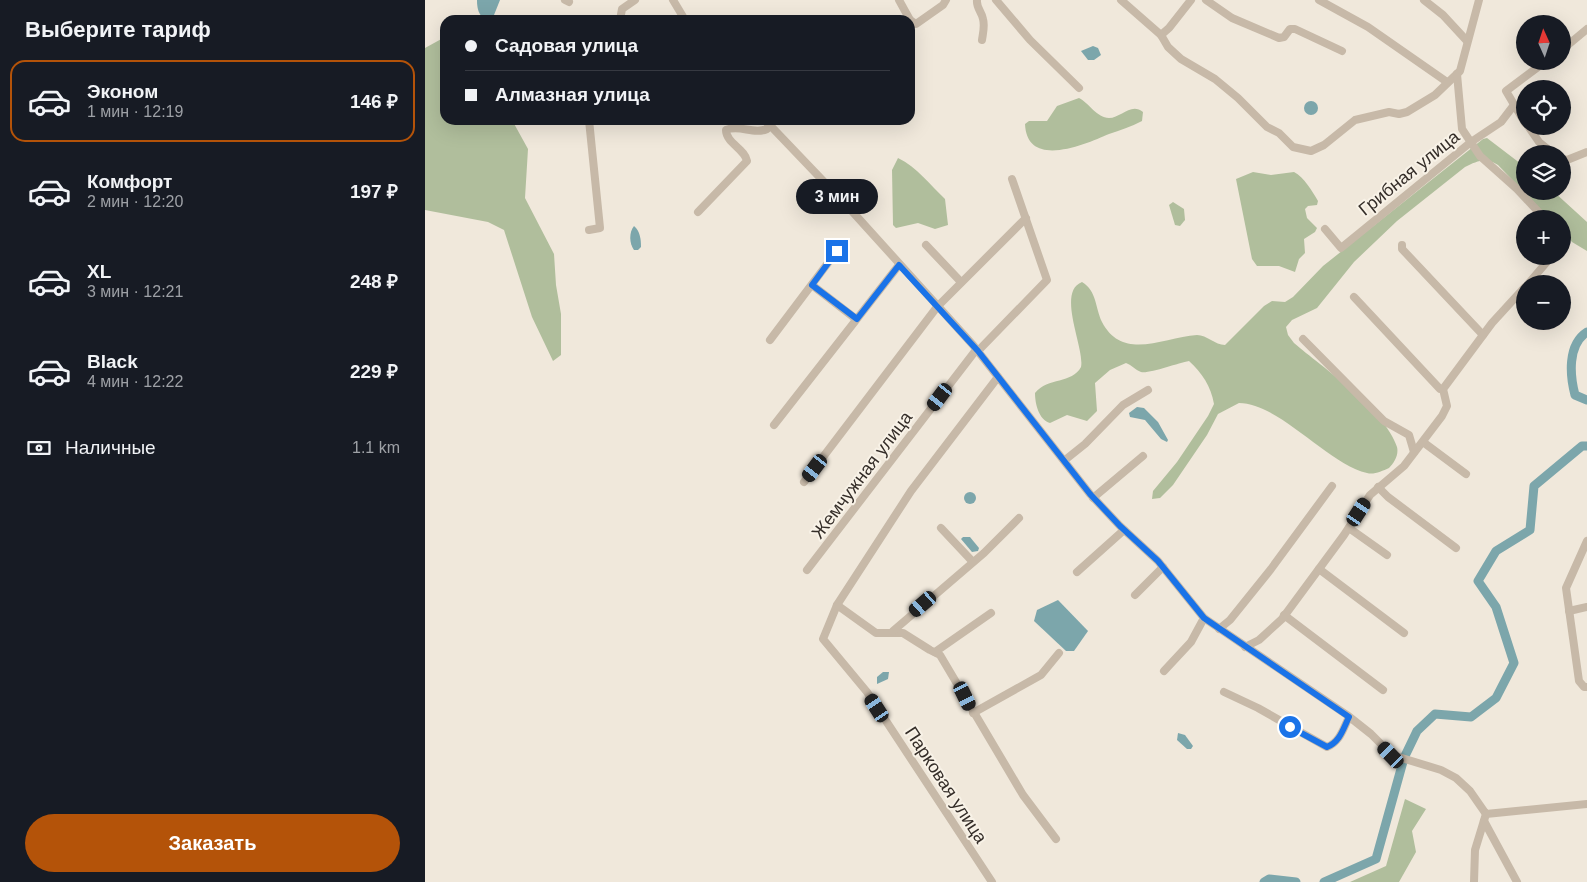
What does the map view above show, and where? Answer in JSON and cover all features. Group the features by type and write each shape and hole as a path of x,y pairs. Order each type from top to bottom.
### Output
{"street":[{"path":"621,15 622,9 635,0"},
{"path":"673,0 682,15"},
{"path":"899,0 907,15"},
{"path":"915,23 943,5 946,0"},
{"path":"977,0 985,26 982,40"},
{"path":"996,0 1030,40 1079,88"},
{"path":"1121,0 1161,35 1168,48 1181,59 1215,79 1261,118 1267,127 1279,133 1293,147 1311,151 1324,145 1355,120 1389,112 1399,114 1407,112 1435,95 1457,74 1465,59 1467,41 1479,0"},
{"path":"1161,35 1169,28 1191,0"},
{"path":"1206,0 1232,18 1279,38 1285,37 1293,28 1342,51"},
{"path":"1319,0 1368,26 1447,82"},
{"path":"1424,0 1443,15 1467,41"},
{"path":"1571,42 1587,29"},
{"path":"1516,108 1506,91 1534,70"},
{"path":"1457,74 1462,130 1480,156 1517,189 1537,210"},
{"name":"Грибная улица","path":"1325,229 1341,248 1471,142 1501,122 1514,105"},
{"path":"589,230 600,228 590,125"},
{"path":"698,212 747,161 746,156 728,137 726,130 732,128 757,132 767,129 767,125"},
{"path":"770,125 977,350 1093,498 1163,567 1204,618 1349,717 1398,759 1441,770 1457,778 1471,791 1517,882"},
{"path":"1534,135 1542,145"},
{"path":"1571,158 1587,152"},
{"name":"Жемчужная улица","path":"807,570 977,350 1047,280 1012,179"},
{"path":"803,482 937,307 1026,218"},
{"path":"926,245 961,282"},
{"path":"1402,245 1421,269 1483,335"},
{"path":"770,340 837,251"},
{"path":"774,425 899,265"},
{"path":"1536,275 1544,265"},
{"path":"812,285 857,319"},
{"path":"1354,296 1440,389 1443,389"},
{"path":"1245,647 1268,633 1284,616 1349,528 1370,495 1399,471 1423,442 1447,406 1443,389 1483,335 1516,297"},
{"path":"1303,339 1384,421 1409,435 1414,452"},
{"name":"Парковая улица","path":"992,882 867,692 825,642 823,635 837,605 911,490 999,377"},
{"path":"1065,460 1085,444 1123,405 1148,390"},
{"path":"1423,442 1466,474"},
{"path":"1093,498 1143,456"},
{"path":"1219,629 1230,620 1271,569 1332,486"},
{"path":"1378,487 1388,497 1456,548"},
{"path":"893,632 984,553 1019,518"},
{"path":"941,528 973,561"},
{"path":"1349,528 1387,555"},
{"path":"1077,572 1124,530"},
{"path":"1584,686 1569,611 1568,583 1587,542"},
{"path":"1135,595 1163,567"},
{"path":"1319,569 1404,633"},
{"path":"837,605 876,633 903,632 940,654 1023,795 1056,839"},
{"path":"1569,611 1587,607"},
{"path":"935,652 991,613"},
{"path":"1284,616 1383,690"},
{"path":"1164,671 1191,642 1204,618"},
{"path":"973,713 1041,675 1059,653"},
{"path":"1224,692 1327,747 1334,744 1339,738 1349,717"},
{"path":"1485,817 1587,804"},
{"path":"1474,882 1475,850 1485,817"}],"green space":[{"path":"440,40 440,125 515,125 528,149 525,198 554,254 556,285 561,314 561,355 553,361 532,317 504,230 488,222 425,210 425,48"},
{"path":"1079,98 1101,116 1109,118 1130,110 1139,109 1143,112 1142,121 1086,143 1059,150 1046,150 1036,146 1028,138 1025,124 1029,121 1047,121 1057,106"},
{"path":"1487,138 1516,160 1516,184 1498,165 1489,161 1478,162 1465,167 1397,221 1354,262 1317,308 1292,320 1286,327 1288,335 1294,343 1352,391 1391,433 1397,447 1397,453 1396,459 1389,468 1367,473 1352,467 1270,413 1254,406 1239,403 1218,414 1207,435 1173,485 1160,498 1152,499 1153,491 1177,462 1214,404 1211,391 1205,380 1189,361 1145,372 1141,372 1126,363 1110,370 1095,383 1097,411 1087,421 1067,415 1050,423 1040,415 1035,393 1046,385 1072,376 1081,367 1081,358 1071,308 1071,297 1075,288 1082,282 1093,295 1102,322 1111,334 1121,341 1145,344 1197,335 1225,345 1264,306 1272,301 1285,302 1293,297 1323,266 1483,139"},
{"path":"898,158 917,171 945,199 948,225 935,229 918,223 896,228 893,225 892,170"},
{"path":"1253,172 1271,175 1294,172 1304,181 1318,201 1317,205 1308,206 1305,209 1307,218 1317,228 1315,232 1304,239 1305,253 1299,259 1295,272 1279,266 1257,266 1252,259 1236,179"},
{"path":"1532,200 1563,200 1587,222 1587,251 1571,241 1571,210 1541,210"},
{"path":"1173,202 1184,209 1185,220 1180,226 1175,225 1169,205"},
{"path":"1405,799 1426,809 1412,831 1416,852 1399,882 1350,882 1386,866"}],"water":[{"path":"477,0 500,0 494,15 481,15"},
{"path":"1093,46 1098,48 1101,55 1094,60 1088,60 1081,51"},
{"path":"1308,101 1314,101 1318,108 1314,115 1308,115 1304,111 1304,105"},
{"path":"634,226 638,230 640,238 641,247 638,250 634,250 630,241 630,234"},
{"path":"1137,407 1144,408 1158,422 1168,440 1167,442 1161,439 1145,420 1130,417 1129,413"},
{"path":"968,492 972,492 976,498 972,504 968,504 964,500 964,496"},
{"path":"963,537 970,537 979,548 978,551 972,552 961,539"},
{"path":"1058,600 1088,631 1074,651 1066,651 1034,621 1037,610"},
{"path":"883,672 889,672 888,679 877,684 877,677"},
{"path":"1178,733 1185,735 1193,746 1191,749 1187,749 1177,740"}],"waterway":[{"path":"1587,332 1576,345 1571,370 1575,395 1587,400"},
{"path":"1324,882 1376,859 1404,758 1417,731 1435,714 1471,717 1496,698 1514,663 1496,607 1478,581 1496,551 1530,530 1534,486 1582,446 1587,446"},
{"path":"1264,882 1269,879 1296,882"}],"route":[{"path":"837,251 812,285 857,319 899,265 978,351 1090,494 1120,526 1158,561 1204,618 1349,717 1339,738 1334,744 1327,747 1290,727"}]}
